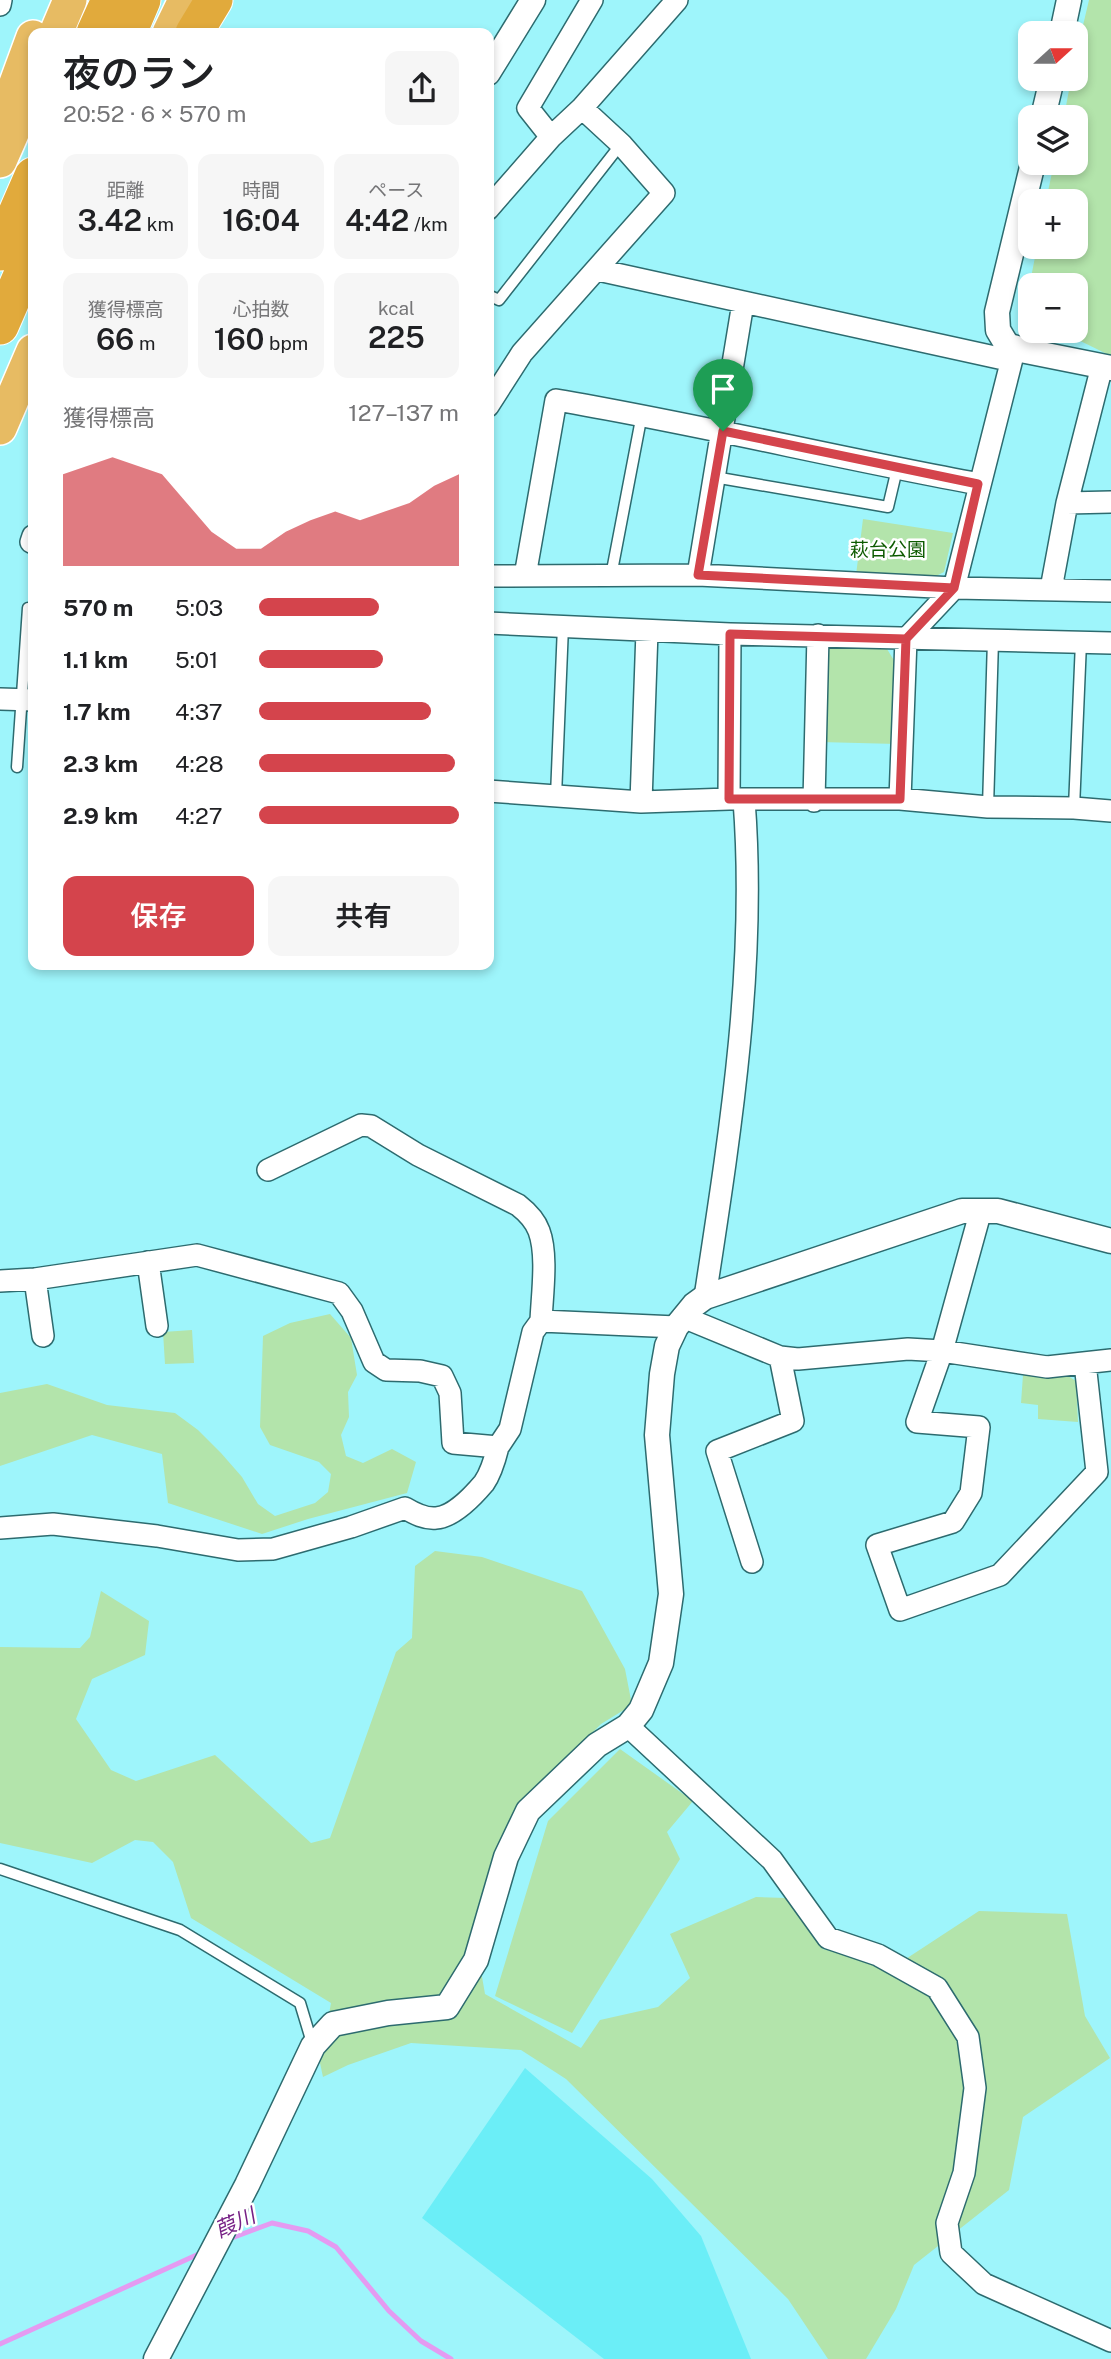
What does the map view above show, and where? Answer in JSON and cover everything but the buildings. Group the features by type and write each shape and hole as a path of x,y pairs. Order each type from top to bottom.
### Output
{"highway":[{"path":"37,28 47,0"},
{"path":"57,28 70,0"},
{"path":"97,28 110,0"},
{"path":"130,28 142,0"},
{"path":"171,28 185,0"},
{"path":"197,28 214,0"},
{"path":"16,126 12,94 28,51"},
{"path":"0,162 28,97"},
{"path":"0,253 28,188"},
{"path":"0,326 28,262"},
{"path":"0,428 28,363"}],"street":[{"path":"494,63 533,0"},
{"path":"551,137 528,108 593,0"},
{"path":"494,202 677,0"},
{"path":"1065,21 1069,0"},
{"path":"494,397 522,353 664,193 621,144 582,108"},
{"path":"1030,175 998,313 998,330 1007,345 1014,348 1107,367 1067,503 1051,589"},
{"path":"598,270 999,358 1014,348"},
{"path":"698,575 743,303"},
{"path":"900,799 906,639 954,588 1014,348"},
{"path":"525,576 556,400 642,414 978,484"},
{"path":"1067,503 1111,502"},
{"path":"494,576 698,575 954,588 1111,590"},
{"path":"494,623 730,634 1111,643"},
{"path":"641,802 647,631"},
{"path":"705,1297 727,1153 744,970 748,861 736,800 730,634"},
{"path":"814,801 818,635"},
{"path":"494,791 641,802 900,799 988,807 1111,811"},
{"path":"0,1528 52,1524 157,1536 239,1550 273,1549 351,1527 405,1508 418,1516 435,1519 448,1516 484,1482 498,1447 510,1429 533,1332 541,1321 542,1243 539,1230 530,1215 518,1205 418,1155 371,1126 361,1125 268,1170"},
{"path":"981,1210 942,1351 917,1422 979,1427 971,1493 953,1522 877,1545 900,1610 1000,1575 1097,1472 1086,1363"},
{"path":"156,2359 247,2185 313,2046 333,2024 388,2013 447,2007 476,1959 506,1857 528,1811 597,1745 628,1726 641,1710 661,1663 671,1594 657,1436 667,1346 679,1322 705,1297 962,1211 998,1211 1111,1241"},
{"path":"0,1281 35,1279 197,1255 339,1293 352,1311 374,1362 386,1370 420,1371 442,1376 450,1393 453,1443 489,1444 498,1447"},
{"path":"148,1262 157,1326"},
{"path":"35,1279 43,1336"},
{"path":"541,1321 679,1322 780,1357 798,1359 908,1349 942,1351 1047,1367 1111,1360"},
{"path":"752,1562 717,1451 793,1421 780,1357"},
{"path":"628,1726 772,1860 828,1938 878,1955 937,1988 968,2036 975,2088 964,2173 947,2223 951,2253 984,2284 1111,2341"}],"lane":[{"path":"494,298 499,300 621,144"},
{"path":"611,576 642,414"},
{"path":"714,477 888,507 897,468"},
{"path":"17,767 18,699 28,608"},
{"path":"556,796 563,626"},
{"path":"988,807 993,640"},
{"path":"1074,808 1081,642"},
{"path":"0,1869 180,1930 300,2003 313,2046"}],"shaded area":[{"path":"525,2068 652,2179 701,2236 751,2359 604,2359 422,2218"}],"green space":[{"path":"1089,0 1111,0 1111,356 1084,343 1088,343 1088,273 1032,273 1035,259 1088,259 1088,189 1049,189 1051,175 1088,175 1088,105 1066,105 1069,91 1088,91 1088,21 1084,21"},
{"name":"萩台公園","path":"863,519 953,533 944,572 934,577 856,575"},
{"path":"822,647 887,649 895,662 897,744 820,742"},
{"path":"330,1314 351,1338 357,1375 348,1392 349,1417 341,1435 346,1456 363,1463 392,1449 416,1462 407,1493 262,1534 168,1503 162,1454 92,1435 0,1466 0,1393 47,1384 107,1405 175,1413 198,1430 221,1453 242,1477 258,1504 275,1516 315,1503 328,1492 331,1474 319,1462 270,1445 260,1427 263,1336 290,1323"},
{"path":"192,1330 194,1363 165,1364 163,1332"},
{"path":"1023,1375 1068,1376 1076,1381 1078,1422 1038,1419 1038,1405 1021,1403"},
{"path":"435,1551 482,1557 582,1591 625,1669 632,1705 601,1724 541,1784 473,1925 485,1994 581,2048 600,2020 658,2007 690,1978 670,1934 756,1897 786,1898 823,1949 892,1968 979,1911 1067,1914 1085,2016 1110,2058 1023,2117 1009,2190 914,2265 896,2309 866,2359 828,2359 788,2299 566,2079 521,2050 411,2043 348,2065 323,2077 320,2063 331,2003 191,1918 173,1862 153,1842 135,1840 92,1863 0,1843 0,1647 80,1648 90,1637 101,1591 149,1621 145,1655 92,1679 76,1719 111,1770 136,1781 215,1755 311,1843 330,1838 396,1652 412,1638 415,1566"},
{"path":"620,1749 693,1801 667,1832 680,1859 572,2033 495,1996 548,1821"}],"waterway":[{"name":"葭川","path":"229,2239 272,2223 308,2231 336,2247 389,2311 421,2341 451,2359"},
{"name":"葭川","path":"0,2344 201,2253"}],"route":[{"path":"723,431 698,575 954,588 906,639 730,634 729,799 900,799 906,639 954,588 978,484 723,431"}]}
